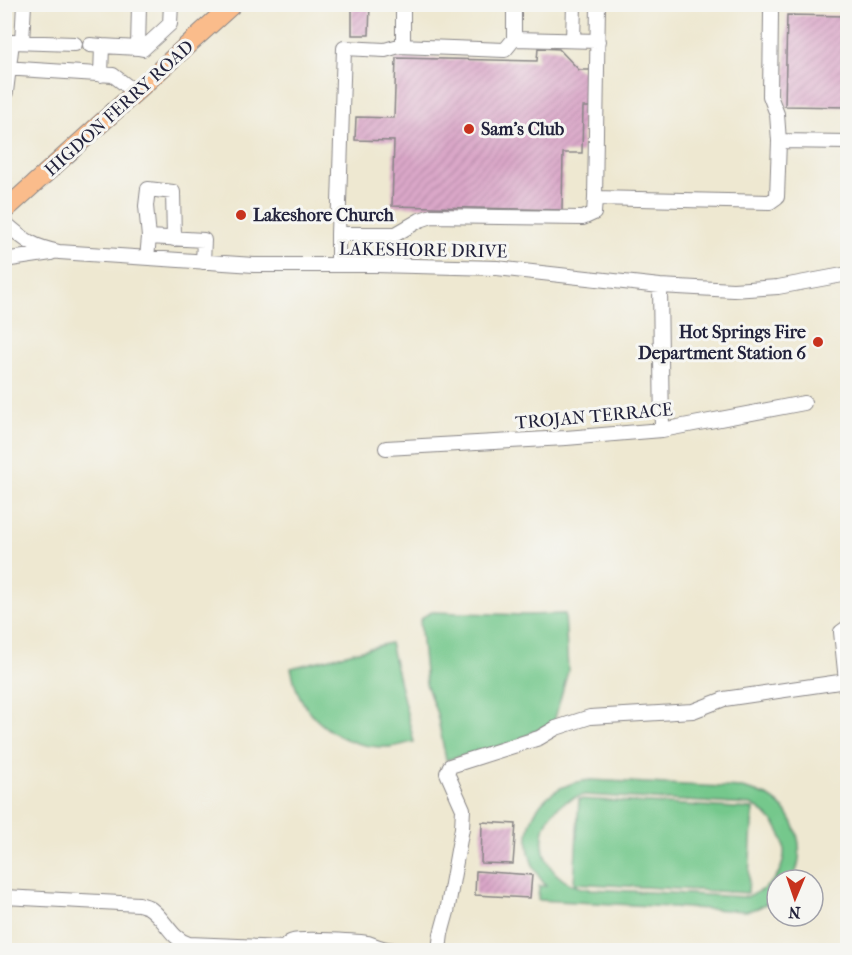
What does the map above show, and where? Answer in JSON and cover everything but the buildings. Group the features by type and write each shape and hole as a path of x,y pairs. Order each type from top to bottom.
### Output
{"main road":[{"name":"HIGDON FERRY ROAD","path":"4,211 233,4"}],"street":[{"path":"4,94 13,42 24,4"},
{"path":"138,48 139,4"},
{"path":"101,75 96,45 143,49 170,24 171,4"},
{"path":"403,46 404,4"},
{"path":"338,266 344,48 385,50 403,46 505,50 514,39 514,4"},
{"path":"573,40 574,4"},
{"path":"338,234 396,234 432,216 583,218 594,213 598,4"},
{"path":"595,198 770,202 777,197 779,141 777,114 770,96 771,10 773,4"},
{"path":"514,39 598,41"},
{"path":"13,42 75,44"},
{"path":"7,69 113,75 135,92"},
{"path":"779,141 848,142"},
{"path":"147,258 148,189 173,192 174,238"},
{"name":"LAKESHORE DRIVE","path":"4,222 26,241 59,252 203,262 254,265 497,268 660,286 733,290 778,287 848,274"},
{"path":"149,237 204,240 203,262"},
{"path":"4,260 59,252"},
{"path":"660,286 662,430"},
{"name":"TROJAN TERRACE","path":"386,448 662,430 804,403"},
{"path":"439,951 462,828 463,809 447,773 450,766 539,738 555,728 590,717 693,711 724,699 847,681 841,632 848,627"},
{"path":"4,897 139,904 150,908 177,939 189,944 284,949 290,941 302,939 367,943 384,950 395,951"}],"green space":[{"path":"432,612 565,614 568,671 554,722 511,743 446,760 437,714 426,684 420,620"},
{"path":"390,643 414,742 390,747 359,744 333,732 322,724 303,703 291,668"},
{"path":"591,780 742,788 762,794 779,804 793,823 799,846 797,868 780,868 784,854 783,840 777,827 766,815 751,805 584,795 565,802 552,814 544,828 543,844 547,860 556,873 570,884 590,889 746,897 765,887 765,904 746,911 538,900 539,886 546,886 535,869 529,851 528,834 532,818 541,803 554,792 571,784"},
{"path":"579,799 753,809 748,893 574,883"}],"place":[{"name":"Sam's Club","path":"469,129"},
{"name":"Lakeshore Church","path":"241,215"},
{"name":"Hot Springs Fire Department Station 6","path":"818,342"}]}
